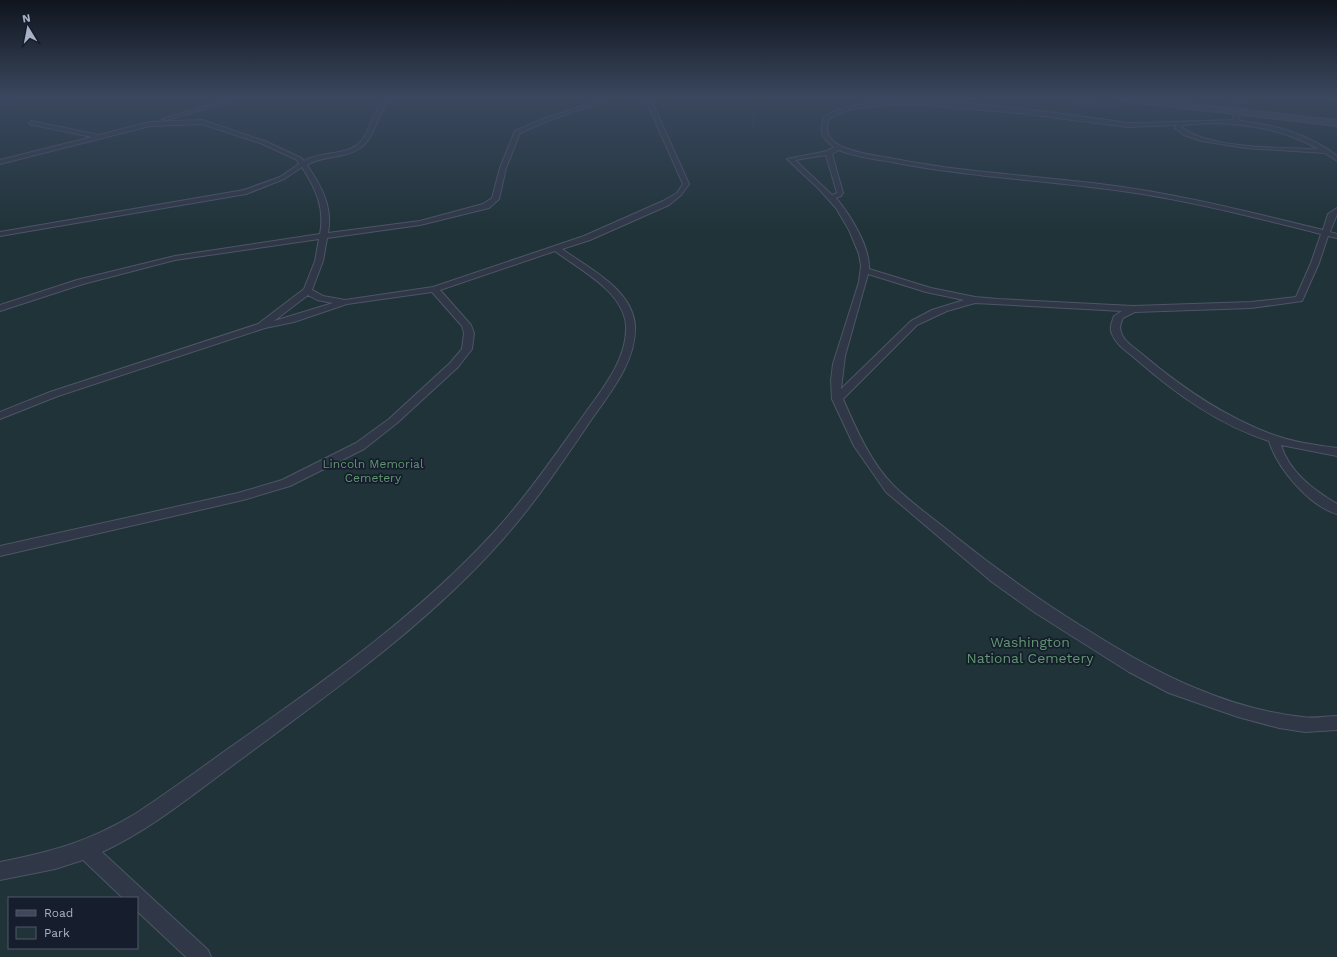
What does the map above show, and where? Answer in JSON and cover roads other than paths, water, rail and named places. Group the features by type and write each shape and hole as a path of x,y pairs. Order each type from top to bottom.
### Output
{"lane":[{"path":"0,162 77,143"},
{"path":"261,326 308,290 320,261 326,224 323,198 315,181 299,158 263,143"},
{"path":"0,234 246,192 278,180 317,157 341,154 359,147 362,143"},
{"path":"0,308 80,282 175,258 420,223 463,214 486,206 495,199 503,168 513,143"},
{"path":"0,416 54,394 261,326 291,320 346,302 434,289 587,238 642,215 666,203 684,189 685,180 668,143"},
{"path":"832,143 839,147 868,155 924,167 1111,186 1155,194 1211,205 1337,236"},
{"path":"1225,143 1243,146 1337,151"},
{"path":"1311,143 1328,151 1337,159"},
{"path":"839,147 830,153 790,159 833,197 855,232 864,260 864,270 837,368 835,382 837,399 852,435 875,472 890,489 997,578 1039,608 1134,667 1175,688 1238,710 1278,721 1305,725 1337,723"},
{"path":"830,153 840,193 839,195 833,197"},
{"path":"864,270 910,285 975,300 1133,310 1251,305 1299,299 1326,233 1332,214 1337,210"},
{"path":"0,871 62,858 107,840 148,816 313,698 423,608 483,552 503,530 560,458 619,368 628,349 631,334 626,311 621,298 616,292 555,248"},
{"path":"0,552 239,497 286,483 360,446 393,421 454,365 466,349 469,333 466,325 434,289"},
{"path":"308,290 311,294 320,298 346,302"},
{"path":"837,399 918,320 939,310 975,300"},
{"path":"1133,310 1119,316 1115,327 1117,334 1128,347 1153,369 1204,406 1245,428 1274,439 1337,452"},
{"path":"1274,439 1280,458 1291,472 1311,491 1337,510"},
{"path":"84,849 136,897"},
{"path":"138,899 201,957"}],"park label":[{"name":"Lincoln Memorial Cemetery","path":"373,471"},
{"name":"Washington National Cemetery","path":"1030,650"}]}
